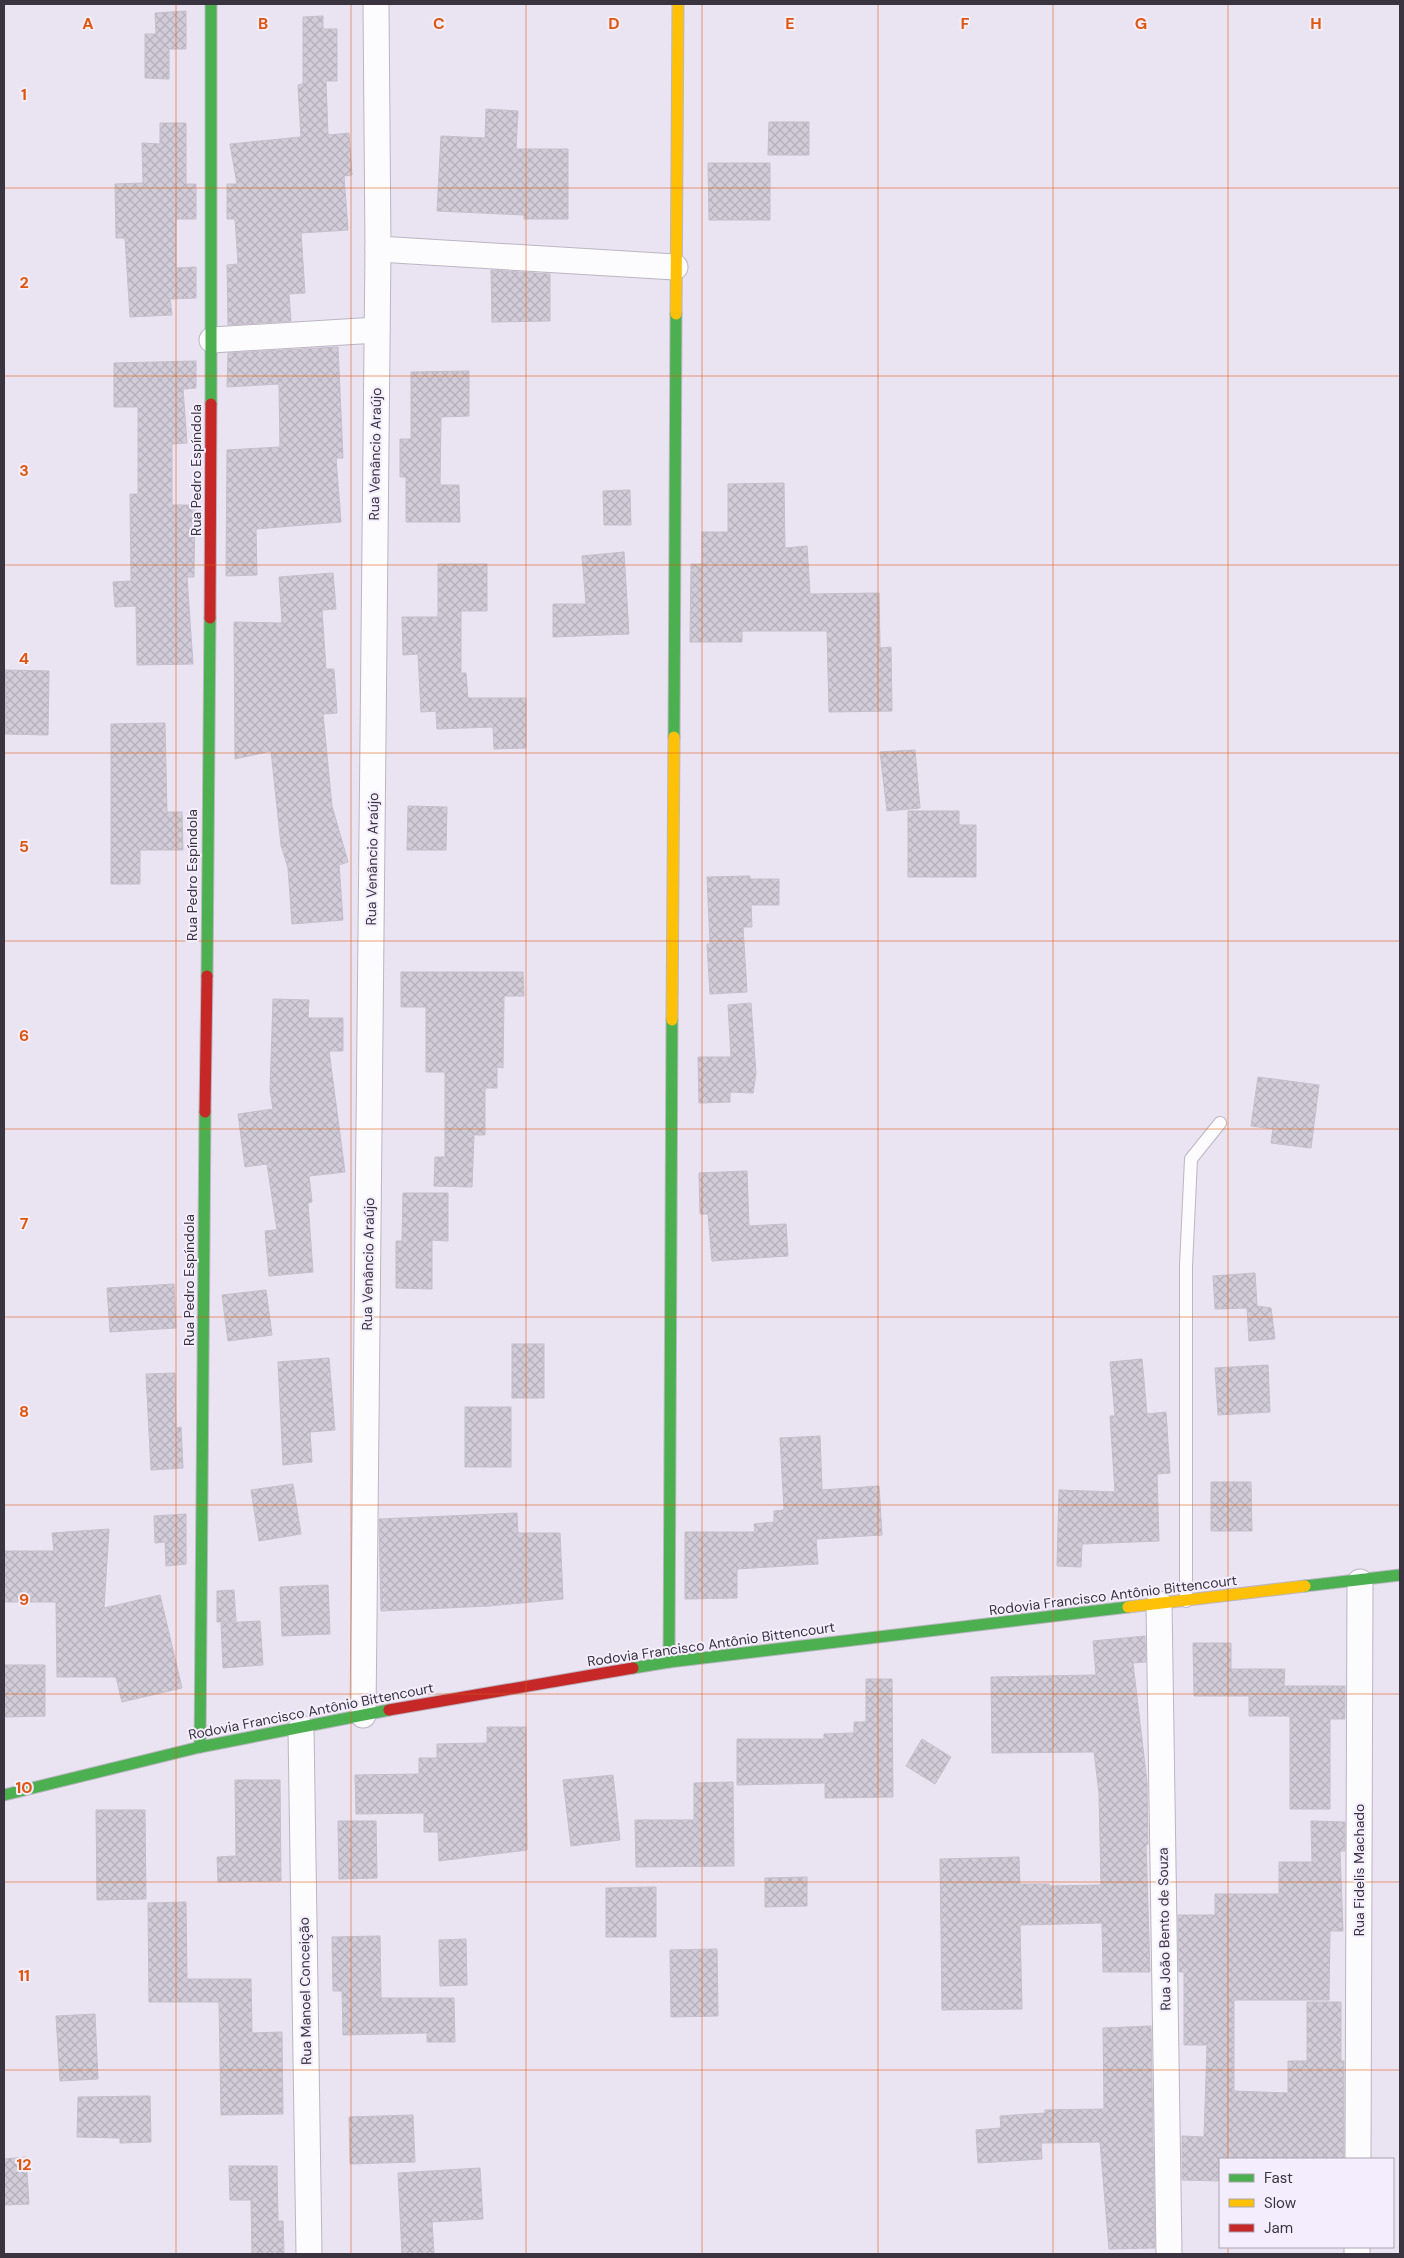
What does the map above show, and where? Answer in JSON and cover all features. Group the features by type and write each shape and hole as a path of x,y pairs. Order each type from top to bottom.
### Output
{"street":[{"name":"Rua Pedro Espíndola","path":"200,1747 212,340 211,4"},
{"name":"Rua Venâncio Araújo","path":"363,1715 378,249 376,4"},
{"path":"670,1662 675,267 678,4"},
{"path":"378,249 675,267"},
{"path":"212,340 377,330"},
{"name":"Rodovia Francisco Antônio Bittencourt","path":"4,1796 200,1747 363,1715 670,1662 1360,1582 1400,1575"},
{"name":"Rua Fidelis Machado","path":"1358,2158 1360,1582"},
{"name":"Rua João Bento de Souza","path":"1159,1604 1169,2254"},
{"name":"Rua Manoel Conceição","path":"301,1728 309,2254"}],"lane":[{"path":"1186,1601 1186,1266 1190,1159 1220,1123"}],"building":[{"path":"186,11 186,49 169,49 169,79 145,78 145,34 156,34 155,13"},
{"path":"323,16 323,29 337,29 337,81 326,81 328,135 349,133 352,175 344,176 348,230 301,233 305,293 289,294 291,321 228,325 227,265 238,264 235,219 227,219 227,184 237,184 230,144 301,137 298,85 303,84 303,17"},
{"path":"486,109 518,111 516,149 568,149 568,219 524,219 524,215 437,211 441,136 485,138"},
{"path":"769,122 809,122 809,155 768,155"},
{"path":"160,123 186,123 186,184 196,184 196,219 176,219 176,268 196,267 196,298 170,299 172,315 130,317 125,238 116,238 115,184 143,183 142,143 160,144"},
{"path":"708,163 770,163 770,220 709,220"},
{"path":"491,270 550,274 550,321 492,322"},
{"path":"338,347 343,458 336,458 341,522 256,529 257,575 226,576 227,450 280,447 279,384 227,387 228,353"},
{"path":"196,361 196,388 183,389 187,443 172,444 172,505 195,505 194,577 187,577 193,664 137,665 136,606 115,607 113,582 131,581 130,494 138,494 138,407 114,407 114,363"},
{"path":"469,371 469,416 441,417 440,485 459,485 460,522 406,522 406,477 400,477 400,439 411,439 411,372"},
{"path":"784,483 785,548 807,546 810,594 879,593 880,648 891,647 892,711 829,712 827,631 742,631 742,642 690,642 691,564 702,564 702,532 728,532 728,484"},
{"path":"630,490 631,525 604,525 603,491"},
{"path":"624,552 629,634 553,637 553,604 586,604 582,556"},
{"path":"438,564 487,564 487,611 461,611 461,673 466,673 468,698 526,698 526,748 494,749 493,727 437,729 436,711 421,712 418,654 403,655 402,617 438,617"},
{"path":"333,573 336,609 322,610 326,669 334,669 337,713 323,714 332,806 348,862 339,865 343,920 292,924 288,868 281,845 271,751 235,759 234,622 282,623 279,577"},
{"path":"5,670 49,671 48,735 5,734"},
{"path":"165,723 167,812 182,812 183,850 140,850 140,884 111,884 111,724"},
{"path":"915,750 920,808 887,811 880,752"},
{"path":"408,806 447,807 446,850 407,850"},
{"path":"908,811 959,811 959,825 976,825 976,877 908,877"},
{"path":"750,876 750,879 779,879 779,905 751,905 752,927 743,927 747,992 710,994 707,944 710,944 707,877"},
{"path":"401,972 523,972 524,996 504,996 503,1068 497,1067 497,1088 485,1088 485,1135 474,1135 472,1187 434,1186 435,1157 445,1157 445,1072 426,1072 426,1007 401,1007"},
{"path":"273,999 309,1000 308,1018 343,1018 343,1051 329,1051 345,1172 309,1176 312,1202 308,1203 313,1272 269,1276 265,1231 277,1230 267,1164 245,1167 238,1114 273,1109 270,1090"},
{"path":"751,1003 756,1073 753,1093 730,1092 730,1102 699,1103 698,1057 731,1057 728,1005"},
{"path":"1258,1077 1319,1085 1311,1148 1271,1143 1273,1129 1251,1126"},
{"path":"747,1171 749,1226 786,1224 788,1256 712,1261 708,1214 700,1214 699,1173"},
{"path":"403,1193 448,1193 448,1241 432,1240 432,1289 396,1288 396,1241 402,1241"},
{"path":"1255,1273 1257,1306 1271,1308 1275,1339 1249,1341 1247,1308 1215,1309 1213,1276"},
{"path":"174,1284 176,1328 110,1332 107,1288"},
{"path":"266,1290 272,1335 228,1341 222,1295"},
{"path":"512,1344 544,1344 544,1398 512,1398"},
{"path":"329,1358 335,1430 310,1432 312,1462 283,1465 278,1362"},
{"path":"1142,1359 1147,1414 1166,1412 1170,1473 1157,1474 1159,1541 1082,1544 1081,1567 1057,1566 1059,1490 1115,1492 1110,1416 1115,1416 1110,1362"},
{"path":"1268,1365 1270,1412 1218,1415 1215,1368"},
{"path":"175,1373 176,1428 181,1427 183,1468 151,1470 146,1374"},
{"path":"465,1407 511,1407 511,1467 465,1467"},
{"path":"820,1436 822,1490 879,1486 882,1535 816,1539 818,1564 737,1569 737,1598 685,1599 685,1532 755,1532 754,1524 774,1522 774,1511 784,1510 780,1438"},
{"path":"1211,1482 1251,1482 1252,1531 1211,1531"},
{"path":"293,1484 301,1534 259,1541 251,1490"},
{"path":"517,1513 518,1533 560,1533 563,1599 489,1606 381,1611 379,1519"},
{"path":"186,1514 186,1564 166,1566 165,1542 155,1543 154,1516"},
{"path":"109,1529 104,1608 160,1595 182,1688 122,1702 116,1677 57,1677 56,1602 4,1602 4,1551 54,1551 52,1533"},
{"path":"328,1585 330,1634 282,1636 280,1587"},
{"path":"234,1590 236,1621 217,1622 217,1591"},
{"path":"260,1621 263,1665 223,1668 221,1623"},
{"path":"1145,1636 1146,1662 1133,1663 1147,1782 1148,1844 1146,1845 1150,1972 1103,1972 1102,1923 1020,1925 1022,2009 942,2010 940,1859 1019,1857 1020,1884 1049,1884 1049,1886 1101,1885 1099,1793 1094,1752 992,1753 991,1677 1096,1675 1093,1641"},
{"path":"1193,1643 1231,1643 1231,1669 1285,1669 1284,1686 1345,1686 1345,1719 1330,1719 1330,1809 1290,1809 1290,1716 1249,1716 1249,1696 1194,1696"},
{"path":"4,1665 45,1665 45,1716 4,1717"},
{"path":"866,1679 892,1679 893,1797 825,1798 825,1783 737,1785 737,1739 824,1739 824,1734 854,1733 854,1722 866,1722"},
{"path":"487,1727 526,1727 527,1850 439,1861 438,1832 424,1832 424,1813 356,1814 355,1775 419,1774 419,1758 437,1758 437,1744 487,1743"},
{"path":"922,1739 951,1757 935,1784 906,1766"},
{"path":"613,1775 620,1840 571,1846 563,1780"},
{"path":"235,1780 280,1780 281,1881 218,1882 217,1857 236,1856"},
{"path":"733,1782 734,1866 636,1867 635,1820 694,1820 694,1783"},
{"path":"96,1810 145,1810 146,1899 97,1900"},
{"path":"338,1821 376,1821 377,1878 339,1879"},
{"path":"1311,1821 1345,1822 1345,1851 1340,1851 1343,1931 1330,1931 1329,2000 1234,2000 1234,2091 1288,2093 1288,2061 1307,2061 1307,2002 1341,2002 1341,2061 1344,2061 1344,2158 1219,2158 1219,2181 1182,2180 1182,2136 1204,2137 1207,2045 1184,2045 1184,1972 1179,1972 1178,1915 1215,1915 1215,1894 1279,1894 1279,1862 1312,1862"},
{"path":"807,1877 807,1906 765,1907 765,1878"},
{"path":"656,1887 656,1937 606,1937 606,1888"},
{"path":"186,1902 187,1979 251,1979 252,2033 282,2032 283,2114 221,2115 219,2002 149,2002 148,1903"},
{"path":"380,1936 381,1998 454,1998 455,2042 427,2042 427,2033 343,2035 342,1991 333,1991 332,1937"},
{"path":"466,1939 467,1985 440,1986 439,1940"},
{"path":"717,1949 718,2016 671,2017 670,1950"},
{"path":"95,2014 98,2079 60,2081 56,2016"},
{"path":"1151,2026 1155,2248 1109,2249 1100,2142 1041,2143 1042,2159 978,2163 976,2130 1001,2128 1000,2116 1045,2113 1045,2110 1104,2109 1103,2028"},
{"path":"150,2096 151,2142 120,2143 120,2138 77,2137 78,2097"},
{"path":"413,2115 415,2162 350,2164 349,2117"},
{"path":"26,2157 29,2204 4,2205 4,2159"},
{"path":"229,2166 277,2166 278,2221 283,2221 284,2254 252,2254 251,2200 230,2200"},
{"path":"480,2168 483,2219 432,2222 434,2254 402,2254 398,2173"}],"traffic: fast":[{"path":"211,4 211,404"},
{"path":"674,737 676,314"},
{"path":"207,976 210,618"},
{"path":"669,1662 672,1020"},
{"path":"200,1747 205,1112"},
{"path":"1305,1586 1400,1575"},
{"path":"633,1668 669,1662 1128,1607"},
{"path":"4,1795 200,1747 389,1710"}],"traffic: slow":[{"path":"676,314 678,4"},
{"path":"672,1020 674,737"},
{"path":"1128,1607 1305,1586"}],"traffic: jam":[{"path":"210,618 211,404"},
{"path":"205,1112 207,976"},
{"path":"389,1710 633,1668"}]}
